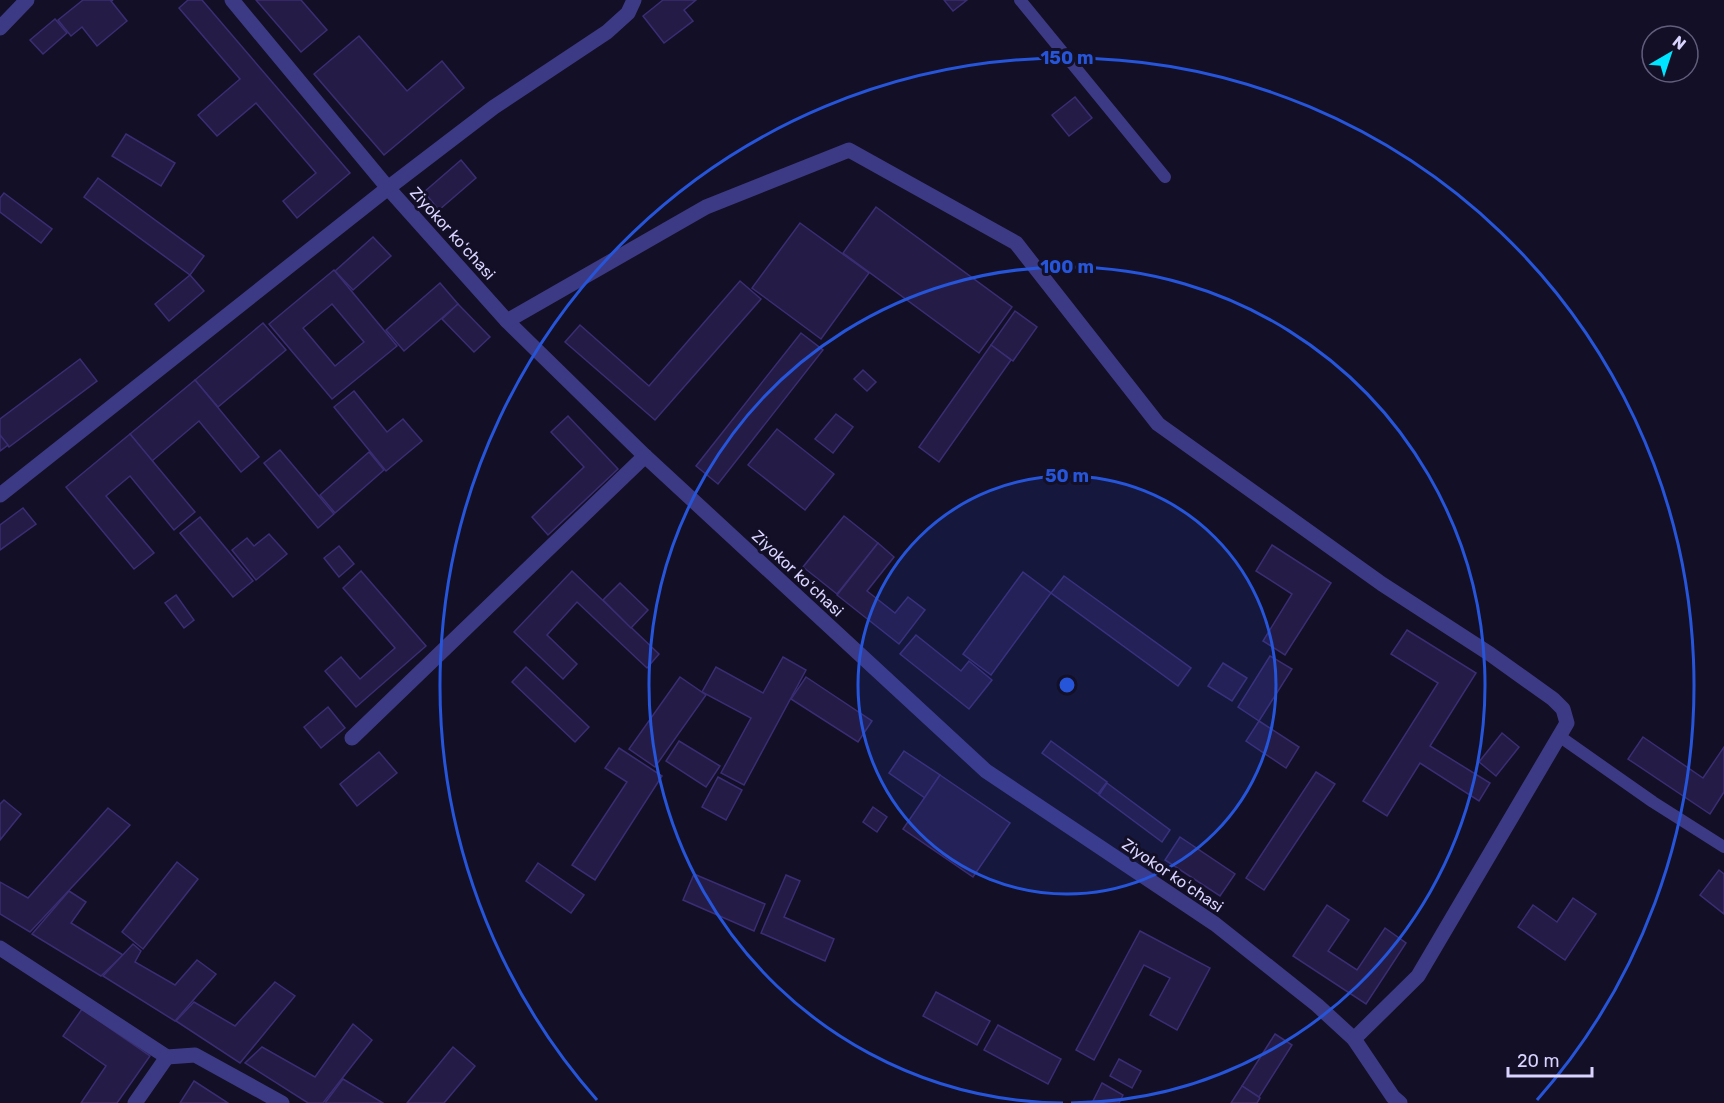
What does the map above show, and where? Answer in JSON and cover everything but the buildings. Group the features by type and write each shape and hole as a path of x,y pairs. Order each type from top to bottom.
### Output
{"street":[{"path":"0,28 27,0"},
{"name":"Ziyokor koʻchasi","path":"232,0 388,188 507,321 645,456 986,771 1215,924 1317,1005 1354,1039 1393,1097 1400,1103"},
{"path":"0,495 494,107 607,32 628,13 634,0"},
{"path":"507,321 706,207 849,150 1016,243 1158,424 1382,584 1490,654 1563,709 1567,723 1418,975 1354,1039"},
{"path":"352,738 645,456"},
{"path":"0,948 167,1058 195,1055 282,1103"},
{"path":"135,1103 167,1058"}],"lane":[{"path":"1020,0 1165,177"},
{"path":"1559,736 1653,802 1724,847"}]}
